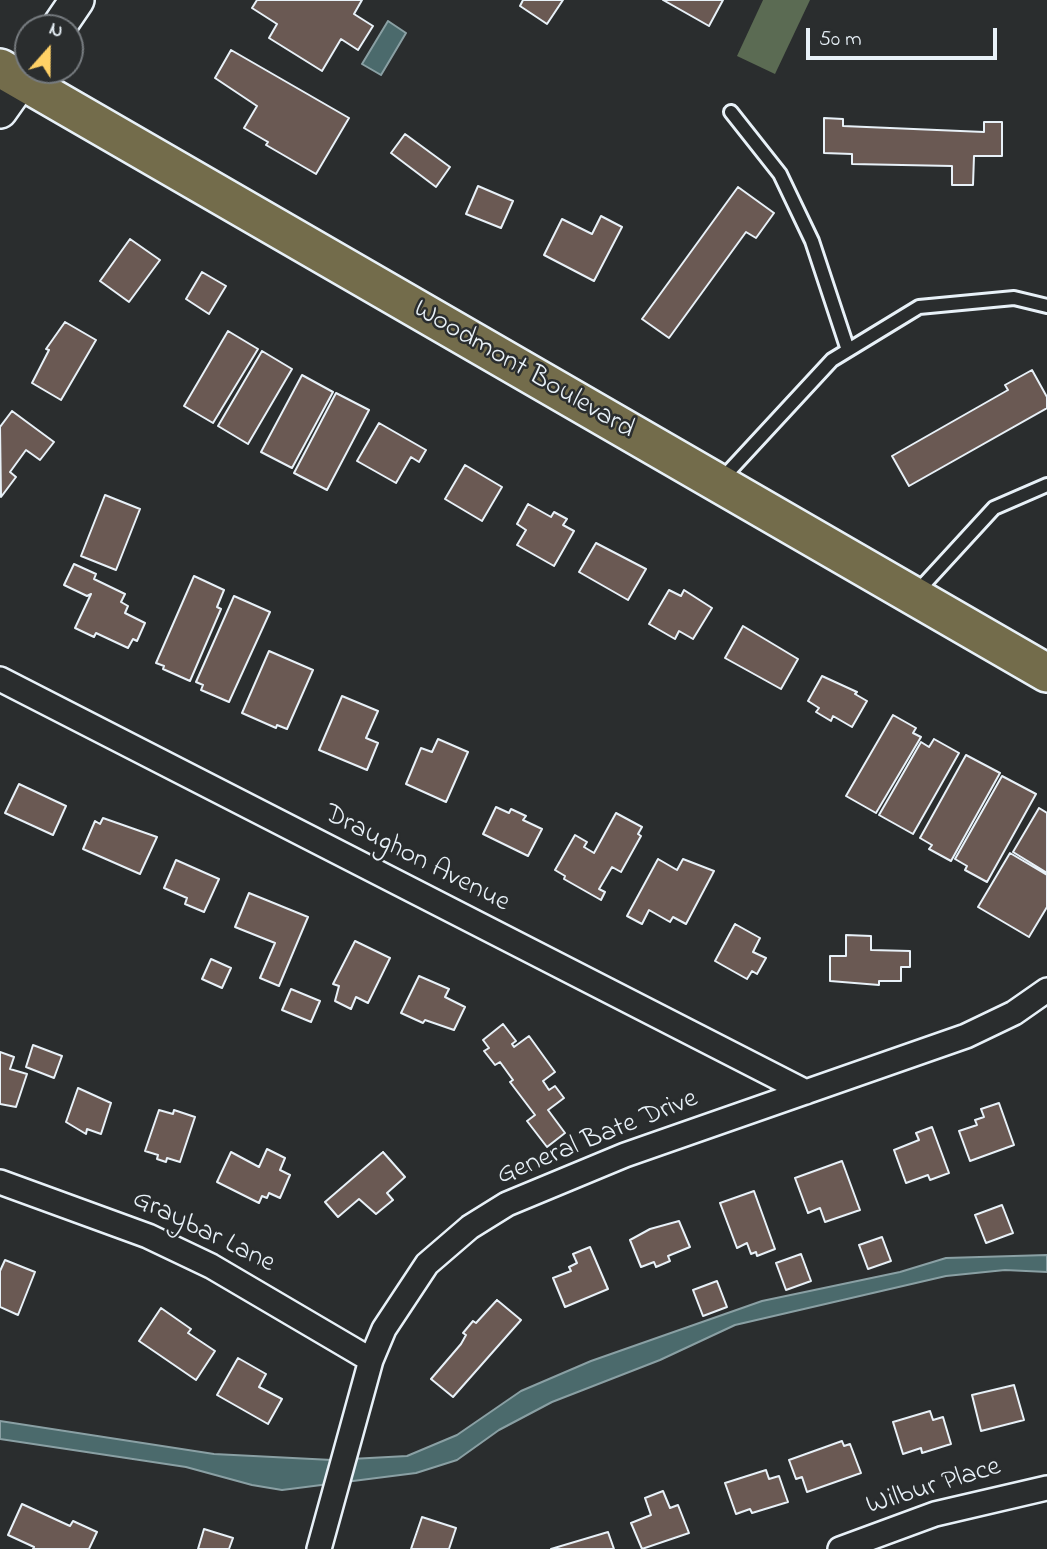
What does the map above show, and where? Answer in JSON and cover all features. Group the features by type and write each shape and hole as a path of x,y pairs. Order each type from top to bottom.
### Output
{"main road":[{"name":"Woodmont Boulevard","path":"36,84 718,484 1047,673"}],"street":[{"path":"0,111 14,80"},
{"name":"Draughon Avenue","path":"0,679 806,1092"},
{"name":"General Bate Drive","path":"318,1549 370,1360 390,1319 427,1264 447,1245 489,1216 545,1187 625,1155 966,1036 1013,1013 1047,990"},
{"name":"Graybar Lane","path":"0,1182 148,1236 211,1266 370,1360"},
{"name":"Wilbur Place","path":"840,1549 935,1514 1047,1488"}],"lane":[{"path":"731,112 779,174 790,195 812,241 848,350"},
{"path":"718,484 832,360 919,307 1014,298 1047,306"},
{"path":"913,596 994,508 1047,485"}],"green space":[{"path":"763,0 810,0 775,74 737,56"}],"water":[{"path":"388,21 406,33 381,75 362,64"},
{"path":"1047,1255 1047,1272 1005,1270 946,1276 735,1325 660,1360 552,1402 499,1430 457,1460 416,1473 282,1490 252,1485 186,1467 0,1439 0,1421 214,1454 332,1460 407,1456 457,1435 521,1391 591,1361 762,1301 900,1272 946,1258"}],"building":[{"path":"257,0 362,0 354,14 373,26 358,50 341,39 322,71 269,38 277,24 252,8"},
{"path":"523,0 563,0 547,24 520,6"},
{"path":"663,0 723,0 709,26"},
{"path":"231,50 349,118 316,174 266,145 268,142 244,128 257,106 215,78"},
{"path":"824,118 843,119 843,126 984,132 984,122 1002,122 1002,156 974,156 973,185 952,185 952,166 852,164 852,154 824,153"},
{"path":"405,134 450,167 436,187 391,153"},
{"path":"478,186 513,201 501,228 466,214"},
{"path":"738,187 774,213 756,238 746,232 669,338 642,319"},
{"path":"601,216 622,227 594,281 544,255 562,219 592,234"},
{"path":"130,239 160,260 129,302 100,281"},
{"path":"202,272 226,286 209,314 186,299"},
{"path":"65,322 96,340 61,400 32,383 49,350 46,349"},
{"path":"228,331 258,349 213,423 184,406"},
{"path":"262,351 292,369 248,444 218,426"},
{"path":"1032,370 1047,397 1047,408 909,486 892,456 1008,390 1005,385"},
{"path":"302,375 333,392 292,468 261,452"},
{"path":"336,393 369,410 327,490 294,473"},
{"path":"12,411 54,442 40,460 26,450 10,472 16,477 1,497 0,427"},
{"path":"379,423 426,450 419,462 411,457 396,483 357,461"},
{"path":"465,465 502,487 482,521 445,499"},
{"path":"105,495 140,509 116,570 81,556"},
{"path":"528,504 551,517 554,512 567,519 563,525 574,531 554,566 517,545 526,530 517,524"},
{"path":"596,543 646,569 628,600 579,572"},
{"path":"74,564 96,574 94,579 125,594 121,602 128,606 125,613 145,623 137,641 133,639 128,648 96,633 94,637 75,628 91,594 87,596 64,585"},
{"path":"194,576 224,590 217,607 221,609 190,681 156,663"},
{"path":"669,590 681,596 684,590 712,608 693,639 679,631 675,639 649,624"},
{"path":"234,596 270,612 229,702 201,690 203,685 196,682"},
{"path":"743,626 798,659 781,689 725,658"},
{"path":"269,651 313,670 287,729 277,725 276,728 242,713"},
{"path":"822,676 857,692 855,694 867,701 852,727 833,716 831,721 816,712 819,708 808,701"},
{"path":"342,696 378,711 366,738 378,743 367,770 319,750"},
{"path":"893,715 916,728 913,733 921,737 876,813 846,796"},
{"path":"438,739 468,752 446,802 406,784 421,748 432,752"},
{"path":"934,739 959,753 913,834 879,815 921,742 929,747"},
{"path":"966,755 1000,773 951,861 929,849 932,845 920,838"},
{"path":"1002,776 1036,794 987,882 965,870 967,866 955,859"},
{"path":"19,784 66,806 53,835 5,813"},
{"path":"496,807 509,813 511,809 526,816 523,820 542,829 528,856 483,834"},
{"path":"1039,808 1047,813 1047,873 1013,852"},
{"path":"616,813 642,827 638,834 641,836 621,872 612,867 599,889 605,892 601,900 564,879 565,876 555,870 575,835 587,842 584,847 594,853"},
{"path":"103,818 157,837 140,874 83,849 95,821 100,824"},
{"path":"1010,853 1047,875 1047,907 1029,937 978,907"},
{"path":"658,859 677,870 683,859 714,871 686,924 673,917 670,922 649,910 642,924 627,916"},
{"path":"176,860 219,879 204,912 185,904 187,898 164,888"},
{"path":"249,893 308,917 279,986 260,978 275,943 235,927"},
{"path":"735,924 760,938 753,952 766,958 757,974 752,971 747,979 715,961"},
{"path":"846,935 871,936 871,950 910,951 910,967 901,967 901,981 879,981 879,985 830,981 830,956 846,956"},
{"path":"355,941 390,958 368,1003 356,997 351,1009 335,1001 339,986 333,984"},
{"path":"211,959 231,968 222,988 202,979"},
{"path":"419,976 449,989 445,997 465,1007 454,1030 425,1020 423,1023 401,1013"},
{"path":"291,989 320,1001 311,1022 282,1010"},
{"path":"503,1024 516,1041 512,1044 514,1047 529,1036 555,1072 543,1081 549,1090 555,1086 564,1098 548,1110 565,1133 547,1147 527,1121 535,1115 510,1082 513,1080 500,1062 495,1065 484,1051 489,1048 483,1040"},
{"path":"33,1045 62,1056 54,1078 26,1067"},
{"path":"0,1052 14,1057 10,1069 27,1074 16,1107 0,1104"},
{"path":"78,1088 111,1103 101,1134 87,1129 86,1134 66,1122"},
{"path":"999,1103 1014,1145 970,1161 959,1131 977,1125 975,1120 984,1117 981,1109"},
{"path":"159,1110 173,1114 174,1110 195,1117 180,1162 167,1158 166,1162 157,1159 158,1155 145,1151"},
{"path":"932,1127 949,1173 930,1180 928,1175 906,1183 894,1150 919,1140 916,1133"},
{"path":"267,1149 285,1158 280,1170 290,1175 280,1198 269,1193 267,1198 262,1196 259,1203 217,1182 231,1152 259,1167"},
{"path":"383,1152 405,1177 387,1193 393,1200 376,1214 359,1199 338,1217 325,1202"},
{"path":"842,1161 860,1210 825,1222 820,1208 808,1213 795,1178"},
{"path":"754,1191 775,1249 757,1256 756,1252 751,1254 747,1243 737,1248 720,1203"},
{"path":"1002,1205 1013,1233 986,1243 975,1215"},
{"path":"679,1221 690,1247 668,1256 670,1261 656,1267 654,1262 641,1267 630,1240 650,1229"},
{"path":"882,1237 891,1261 868,1269 859,1245"},
{"path":"590,1247 608,1289 565,1307 553,1278 571,1271 569,1267 577,1263 573,1254"},
{"path":"801,1254 811,1281 786,1290 776,1263"},
{"path":"5,1260 35,1272 18,1315 0,1307 0,1271"},
{"path":"717,1281 727,1307 703,1316 693,1290"},
{"path":"497,1300 521,1320 453,1397 431,1379 461,1344 466,1335 463,1333 473,1321 476,1323"},
{"path":"161,1308 191,1329 188,1333 215,1351 196,1380 139,1341"},
{"path":"238,1358 266,1374 259,1387 282,1399 268,1424 217,1395"},
{"path":"1014,1385 1024,1420 981,1431 972,1395"},
{"path":"930,1411 933,1420 943,1417 951,1444 922,1453 921,1448 903,1454 893,1422"},
{"path":"842,1441 844,1446 850,1444 861,1473 807,1492 802,1477 796,1479 789,1460"},
{"path":"766,1470 769,1479 779,1476 788,1502 752,1513 750,1509 736,1514 725,1483"},
{"path":"663,1491 670,1508 678,1505 689,1533 642,1549 631,1523 651,1515 645,1498"},
{"path":"22,1504 70,1526 73,1521 97,1532 89,1549 33,1549 34,1547 8,1535"},
{"path":"422,1517 456,1528 449,1549 411,1549"},
{"path":"204,1529 233,1538 229,1549 198,1549"},
{"path":"608,1532 614,1549 551,1549"}]}
